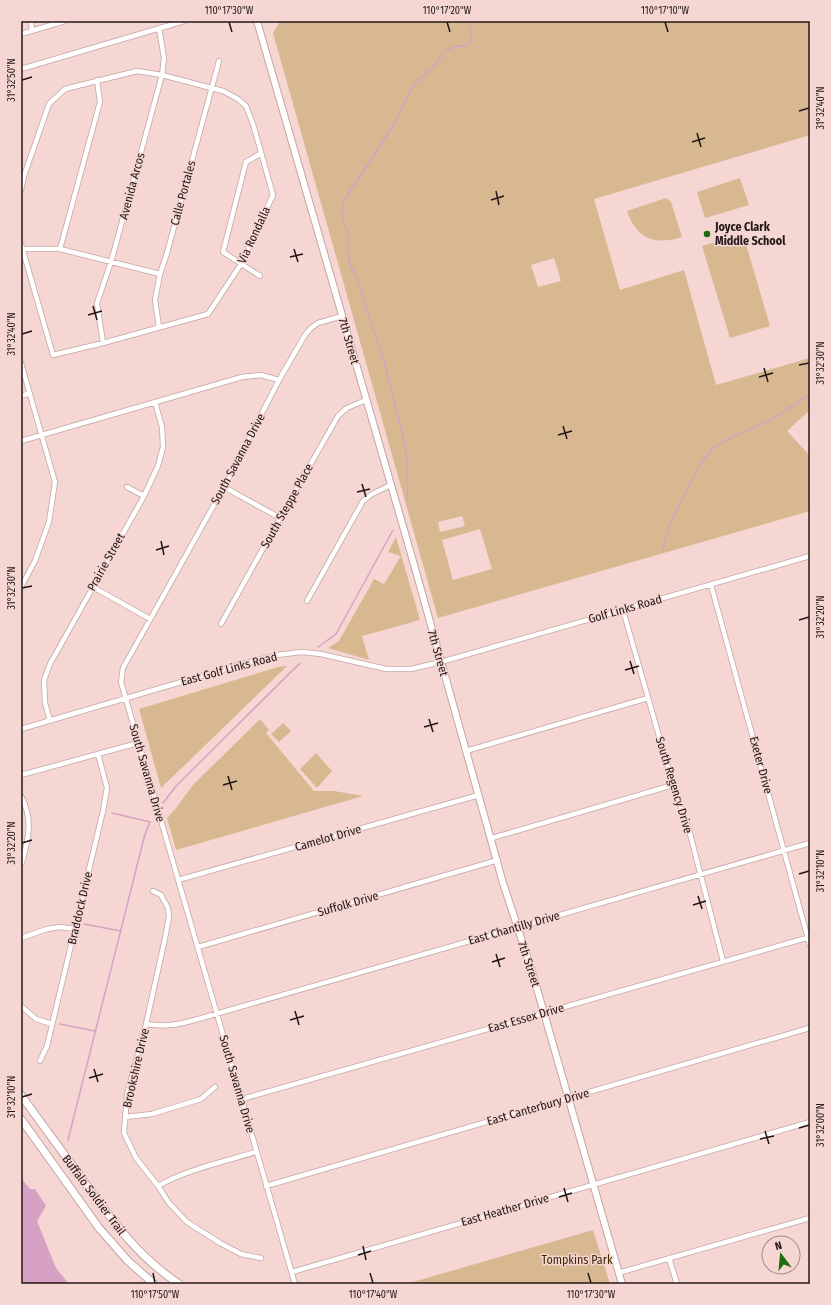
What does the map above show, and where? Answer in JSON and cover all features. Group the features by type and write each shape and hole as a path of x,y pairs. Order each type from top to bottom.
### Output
{"main road":[{"name":"7th Street","path":"257,21 466,751 517,927 531,968 622,1284"},
{"name":"Buffalo Soldier Trail","path":"21,1095 115,1225 137,1250 162,1272 179,1284"},
{"name":"Buffalo Soldier Trail","path":"21,1119 99,1228 128,1261 154,1284"}],"street":[{"path":"31,21 32,30"},
{"path":"21,34 65,21"},
{"path":"21,69 184,21"},
{"name":"Avenida Arcos","path":"103,343 97,303 111,262 162,74 164,58 159,28"},
{"name":"Calle Portales","path":"159,327 155,300 160,274 167,253 218,61"},
{"name":"Via Rondalla","path":"21,190 23,175 49,104 65,89 137,71 162,74 223,90 246,106 253,124 260,154 273,195 241,264 208,314 53,355 22,246"},
{"path":"60,249 100,102 97,80"},
{"path":"260,154 246,162 223,252 260,276"},
{"path":"22,246 60,249 160,274"},
{"name":"South Savanna Drive","path":"295,1284 121,682 123,668 224,487 279,380 305,335 318,323 342,316"},
{"path":"21,363 55,482 49,522 35,561 21,587"},
{"path":"21,440 242,376 261,375 279,380"},
{"path":"21,396 30,393"},
{"name":"South Steppe Place","path":"221,624 338,416 347,408 366,400"},
{"name":"Prairie Street","path":"50,721 45,703 44,680 50,664 144,496 158,466 163,447 162,427 155,402"},
{"path":"307,601 364,501 372,494 391,485"},
{"path":"127,487 144,496"},
{"path":"224,487 280,518"},
{"name":"Golf Links Road","path":"441,662 810,556"},
{"name":"Exeter Drive","path":"711,584 810,946"},
{"path":"92,587 150,619"},
{"name":"South Regency Drive","path":"623,610 672,785 688,830 722,961"},
{"name":"East Golf Links Road","path":"21,729 277,655 301,652 320,654 386,670 411,669 441,662"},
{"path":"466,751 648,698"},
{"path":"21,775 138,743"},
{"name":"Braddock Drive","path":"40,1061 47,1046 106,796 105,779 98,754"},
{"path":"492,838 672,785"},
{"name":"Camelot Drive","path":"178,880 479,795"},
{"path":"21,796 29,820 28,840 22,862"},
{"name":"East Chantilly Drive","path":"146,1024 158,1026 173,1025 195,1020 810,843"},
{"name":"Suffolk Drive","path":"198,947 498,860"},
{"name":"Brookshire Drive","path":"153,891 161,895 168,908 169,917 146,1024 127,1095 124,1133 136,1158 169,1203 187,1222 220,1243 241,1254 260,1258"},
{"path":"21,938 47,929 60,927 75,929"},
{"name":"East Essex Drive","path":"242,1099 722,961 809,938"},
{"path":"21,1006 36,1019 52,1024"},
{"name":"East Canterbury Drive","path":"266,1186 810,1027"},
{"path":"125,1118 152,1114 201,1099 215,1087"},
{"name":"East Heather Drive","path":"292,1272 810,1122"},
{"path":"158,1186 167,1180 182,1174 256,1152"},
{"path":"618,1273 810,1218"},
{"path":"669,1258 677,1284"}],"green space":[{"path":"280,21 810,21 810,135 594,199 620,290 684,270 716,385 810,358 810,410 787,431 810,456 810,511 438,618 273,33","holes":["554,258 561,281 538,287 531,265","462,516 465,526 440,532 438,522","480,529 492,569 453,580 442,540"]},
{"path":"740,178 749,205 705,218 697,192"},
{"path":"666,198 671,202 682,237 663,241 647,238 635,228 627,211"},
{"path":"743,234 770,326 730,338 702,246"},
{"path":"396,537 420,620 362,636 369,660 328,648 339,641 374,579 384,584 401,556 388,552"},
{"path":"287,666 161,788 139,709 278,667"},
{"path":"260,719 269,730 266,733 314,791 334,791 363,796 176,850 167,818 175,810 195,783"},
{"path":"283,723 291,731 279,742 271,734"},
{"path":"316,753 332,771 317,788 300,769"},
{"name":"Tompkins Park","path":"593,1230 610,1284 406,1284"}],"shaded area":[{"path":"21,1178 30,1189 35,1189 46,1206 37,1221 56,1268 69,1284 21,1284"}],"waterway":[{"path":"407,498 407,467 403,437 382,354 366,309 360,286 351,267 348,256 348,231 344,222 342,209 344,201 396,121 415,83 433,67 446,51 454,47 467,45 472,40 469,21"},
{"path":"663,549 668,529 681,501 701,463 713,448 730,438 771,420 810,393"},
{"path":"318,647 336,634 393,530"},
{"path":"163,803 177,785 300,663"},
{"path":"68,1140 145,834 150,822 112,813"},
{"path":"84,924 121,931"},
{"path":"60,1024 95,1031"}],"place":[{"name":"Joyce Clark Middle School","path":"707,234"}]}
